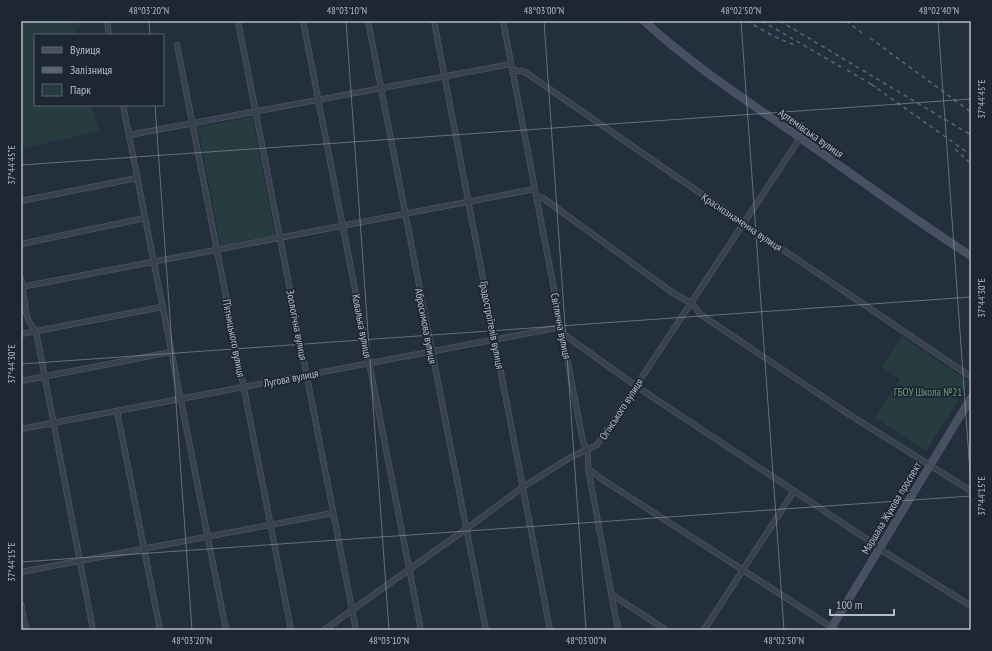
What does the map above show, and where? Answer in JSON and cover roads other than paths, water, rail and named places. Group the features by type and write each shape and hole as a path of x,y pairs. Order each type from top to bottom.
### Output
{"main road":[{"name":"Артемівська вулиця","path":"644,21 722,85 915,219 971,256"},
{"name":"Маршала Жукова проспект","path":"833,629 971,398"}],"street":[{"path":"106,21 109,34"},
{"name":"Зоологічна вулиця","path":"238,21 356,630"},
{"name":"Ковалька вулиця","path":"303,21 421,630"},
{"name":"Абросимова вулиця","path":"368,21 404,214 486,630"},
{"name":"Градостроїтелiв вулиця","path":"434,21 550,630"},
{"name":"Світлична вулиця","path":"503,21 583,442 588,451 588,468 618,630"},
{"name":"П’ятницького вулиця","path":"177,45 291,630"},
{"path":"128,135 511,64"},
{"name":"Краснознаменна вулиця","path":"513,70 525,72 744,224 971,377"},
{"path":"123,106 226,630"},
{"name":"Огінського вулиця","path":"324,630 410,570 523,487 571,457 588,451 597,445 800,138"},
{"path":"21,201 137,178"},
{"path":"22,287 535,189"},
{"path":"536,197 543,198 673,293 691,303 700,314 850,415 971,491"},
{"path":"21,244 145,218"},
{"path":"21,278 26,312 29,322 36,331 93,630"},
{"path":"21,334 162,307"},
{"path":"562,330 636,386 880,548 971,606"},
{"name":"Лугова вулиця","path":"21,429 495,340 562,330"},
{"path":"21,381 171,352"},
{"path":"117,411 160,630"},
{"path":"588,468 600,478 833,629"},
{"path":"704,630 794,491"},
{"path":"21,572 333,513"},
{"path":"611,594 666,630"},
{"path":"21,604 26,630"}],"railway":[{"path":"747,21 773,36 797,46"},
{"path":"762,21 841,67"},
{"path":"780,21 971,135"},
{"path":"846,21 865,35"},
{"path":"870,38 971,112"},
{"path":"847,70 876,87"},
{"path":"871,84 971,155"},
{"path":"955,149 969,162"}],"park label":[{"name":"ГБОУ Школа №21","path":"928,392"}]}
